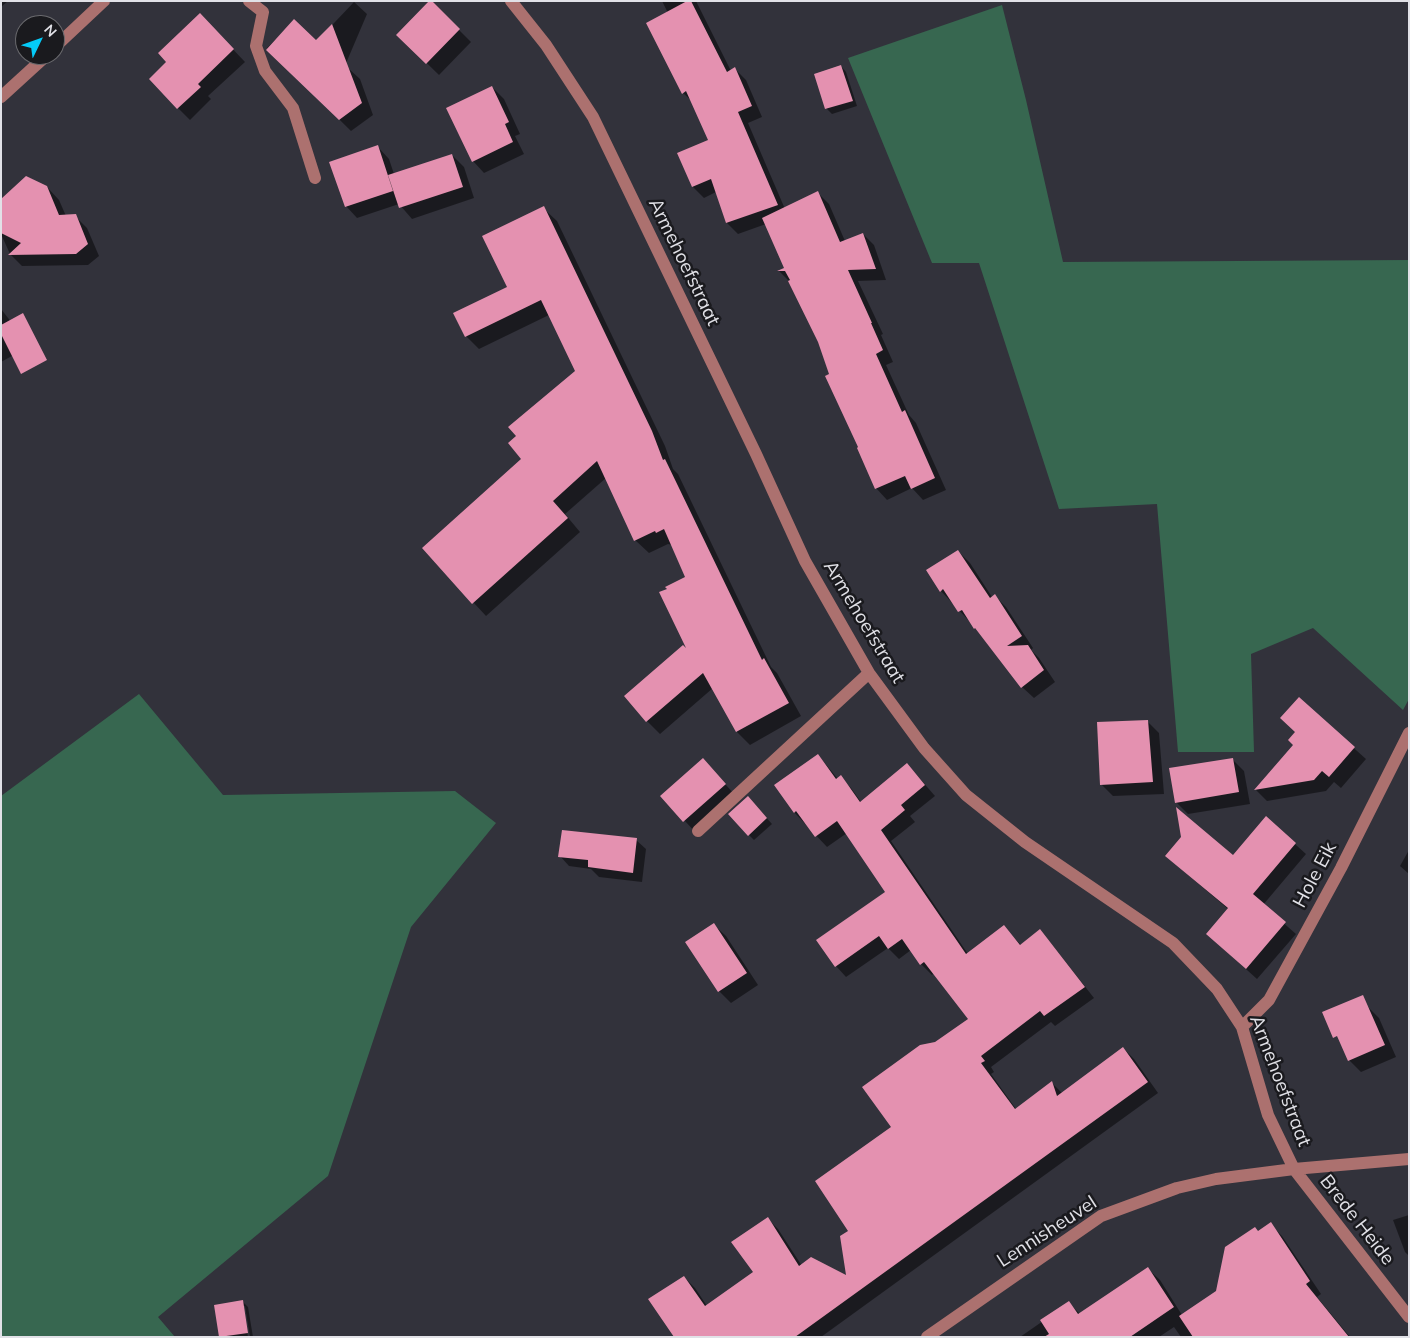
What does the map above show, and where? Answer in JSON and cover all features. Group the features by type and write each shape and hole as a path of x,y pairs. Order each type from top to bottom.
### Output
{"street":[{"path":"65,38 104,1"},
{"path":"249,1 263,12 256,46 265,71 293,108 315,178"},
{"name":"Armehoefstraat","path":"510,1 546,45 593,117 756,454 805,561 869,673 924,748 966,795 1025,842 1172,943 1217,989 1242,1027 1268,1115 1294,1169"},
{"path":"1,97 36,65"},
{"path":"698,831 869,673"},
{"name":"Hole Eik","path":"1242,1027 1269,1000 1341,868 1409,733"},
{"name":"Lennisheuvel","path":"927,1337 1100,1216 1177,1188 1216,1179 1294,1169 1409,1159"},
{"name":"Brede Heide","path":"1294,1169 1409,1317"}],"green space":[{"path":"1002,5 1063,262 1409,260 1409,699 1403,710 1313,628 1251,654 1254,752 1178,752 1157,504 1059,509 979,263 932,263 848,58"},
{"path":"139,694 223,795 455,791 496,823 411,927 328,1176 158,1317 175,1337 1,1337 1,796"}],"building":[{"path":"429,1 432,1 460,29 426,64 396,35"},
{"path":"687,1 691,1 727,72 735,67 752,106 738,112 778,205 726,223 711,179 692,187 677,153 708,140 686,91 682,94 646,23"},
{"path":"200,13 234,49 198,84 201,87 177,109 149,79 166,62 158,53"},
{"path":"294,19 316,40 332,24 362,103 339,120 266,50"},
{"path":"841,65 853,101 825,109 814,74"},
{"path":"492,86 509,122 505,124 513,142 472,162 446,108"},
{"path":"378,145 393,191 345,207 329,162"},
{"path":"452,154 463,187 399,208 388,175"},
{"path":"26,176 47,186 59,215 76,214 88,244 76,254 8,255 21,243 1,233 1,199"},
{"path":"818,191 840,242 863,233 876,269 848,270 883,350 876,354 902,412 905,410 935,478 911,489 905,476 875,489 825,376 829,374 818,342 785,271 777,271 784,268 762,218"},
{"path":"544,206 652,431 663,460 665,459 762,660 764,658 789,703 736,732 703,673 646,722 624,696 683,645 686,648 659,592 685,577 664,529 634,541 597,461 553,501 568,518 472,604 422,548 521,459 508,443 516,436 508,427 575,371 541,300 465,337 453,313 507,287 482,236"},
{"path":"23,313 47,360 21,374 1,334 1,325"},
{"path":"958,550 990,598 995,594 1022,636 1007,646 1028,645 1044,670 1021,688 974,629 962,610 958,612 943,589 940,592 926,570"},
{"path":"1299,697 1355,747 1329,777 1322,771 1314,780 1254,790 1293,745 1288,740 1295,732 1280,718"},
{"path":"1148,720 1153,782 1100,785 1097,722"},
{"path":"818,754 836,779 841,775 860,802 907,763 925,785 901,805 905,810 881,830 966,954 1004,925 1020,945 1040,929 1085,987 1044,1016 1040,1011 981,1056 985,1061 981,1063 1015,1109 1052,1081 1057,1096 1123,1047 1148,1082 795,1337 674,1337 648,1299 684,1276 705,1306 753,1272 731,1242 768,1217 799,1266 811,1257 846,1275 840,1236 848,1231 815,1181 891,1127 862,1087 920,1045 935,1042 968,1019 924,962 920,965 902,939 888,949 879,936 835,967 816,940 885,892 837,821 815,837 796,811 794,813 774,785"},
{"path":"703,758 726,784 683,822 660,796"},
{"path":"1233,758 1239,792 1175,803 1169,768"},
{"path":"748,796 767,818 748,836 728,814"},
{"path":"1176,807 1233,855 1266,816 1296,843 1253,894 1286,922 1246,969 1206,934 1228,908 1165,856 1181,837"},
{"path":"562,830 637,838 633,873 588,867 588,860 558,857"},
{"path":"714,923 747,973 718,992 685,942"},
{"path":"1363,995 1385,1045 1348,1061 1337,1036 1333,1038 1322,1012"},
{"path":"1271,1222 1310,1281 1306,1284 1349,1337 1193,1337 1179,1316 1216,1291 1225,1247 1255,1227 1258,1231"},
{"path":"1148,1267 1174,1307 1130,1337 1044,1337 1049,1334 1040,1320 1069,1301 1078,1314"},
{"path":"243,1300 248,1333 219,1337 214,1305"}]}
